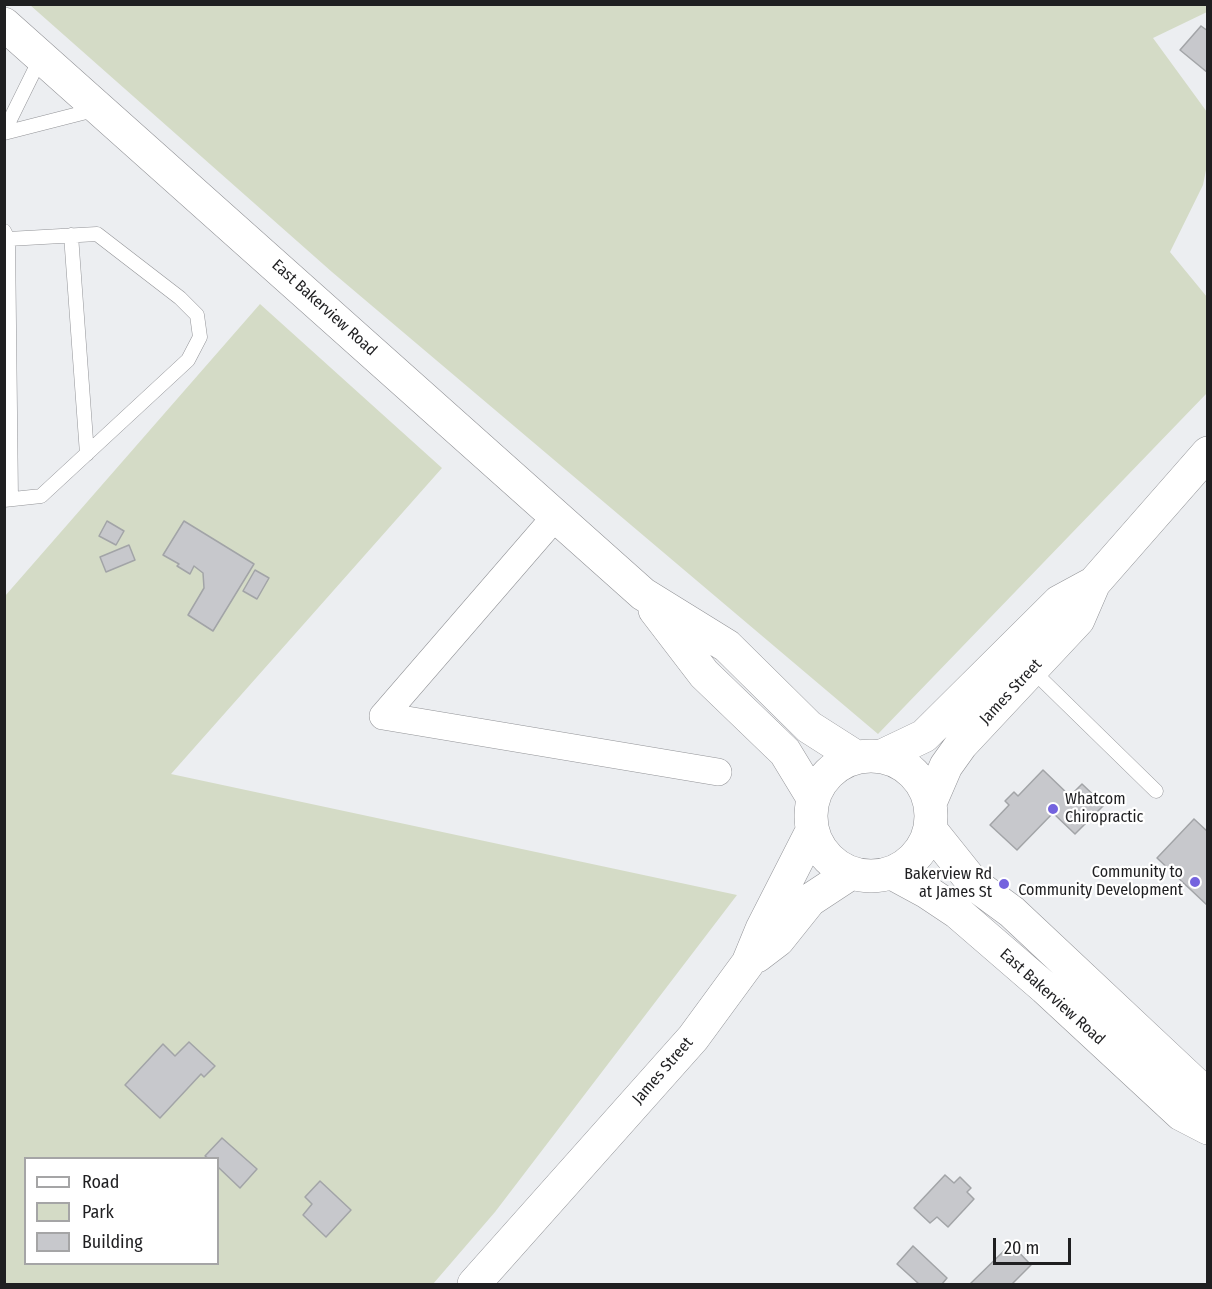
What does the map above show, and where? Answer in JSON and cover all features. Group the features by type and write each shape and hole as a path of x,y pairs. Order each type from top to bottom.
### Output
{"main road":[{"name":"East Bakerview Road","path":"4,24 643,594 727,646 809,727 869,757"},
{"name":"James Street","path":"930,816 946,766 961,745 1078,620 1094,583 1208,453"},
{"name":"James Street","path":"869,757 924,736 1059,602 1094,583"},
{"name":"East Bakerview Road","path":"643,594 704,674 785,752 813,798"},
{"path":"869,757 907,768 917,777 925,789 930,816 918,853 910,862 892,873 876,876 851,873 825,855 812,831 810,819 817,787 832,768 869,757"},
{"name":"East Bakerview Road","path":"930,816 974,884 1012,912 1208,1096"},
{"name":"James Street","path":"474,1284 693,1038 748,963 762,929 812,831"},
{"path":"748,963 778,940 810,900 851,873"},
{"name":"East Bakerview Road","path":"892,873 957,912 1045,988 1182,1114 1208,1128"}],"street":[{"path":"556,516 383,716 718,772"}],"lane":[{"path":"4,132 42,57"},
{"path":"4,132 100,109"},
{"path":"98,234 180,298 196,315 200,337 188,360 42,496 8,500 6,235 71,235 98,234"},
{"path":"71,235 87,454"},
{"path":"994,667 1031,670 1156,791"}],"green space":[{"path":"30,5 1207,5 1207,12 1153,38 1207,112 1207,165 1203,185 1170,252 1207,297 1207,393 878,734 332,272"},
{"path":"260,304 442,468 171,774 737,895 495,1212 433,1284 5,1284 5,596"}],"building":[{"path":"1201,26 1208,31 1208,73 1180,50"},
{"path":"107,521 124,531 116,545 99,536"},
{"path":"184,521 254,564 213,631 188,615 204,588 203,573 194,566 190,574 177,566 179,564 163,555"},
{"path":"129,545 135,560 106,572 100,557"},
{"path":"255,570 269,578 257,599 243,591"},
{"name":"Whatcom Chiropractic","path":"1043,770 1070,796 1082,784 1104,805 1075,834 1053,813 1017,850 990,825 1009,805 1005,801 1014,792 1018,796"},
{"name":"Community to Community Development","path":"1194,819 1208,832 1208,906 1157,858"},
{"path":"189,1042 215,1066 204,1077 201,1074 160,1118 125,1085 163,1044 175,1056"},
{"path":"222,1138 257,1169 240,1188 219,1168 219,1157 205,1156"},
{"path":"945,1175 954,1183 960,1177 971,1188 967,1192 974,1199 948,1227 937,1217 930,1223 914,1208"},
{"path":"320,1181 351,1210 326,1237 303,1215 312,1204 305,1197"},
{"path":"1011,1244 1031,1265 1012,1284 970,1284"},
{"path":"913,1246 947,1278 942,1284 919,1284 897,1264"}],"place":[{"name":"Whatcom Chiropractic","path":"1053,809"},
{"name":"Community to Community Development","path":"1195,882"},
{"name":"Bakerview Rd at James St","path":"1004,884"}]}
